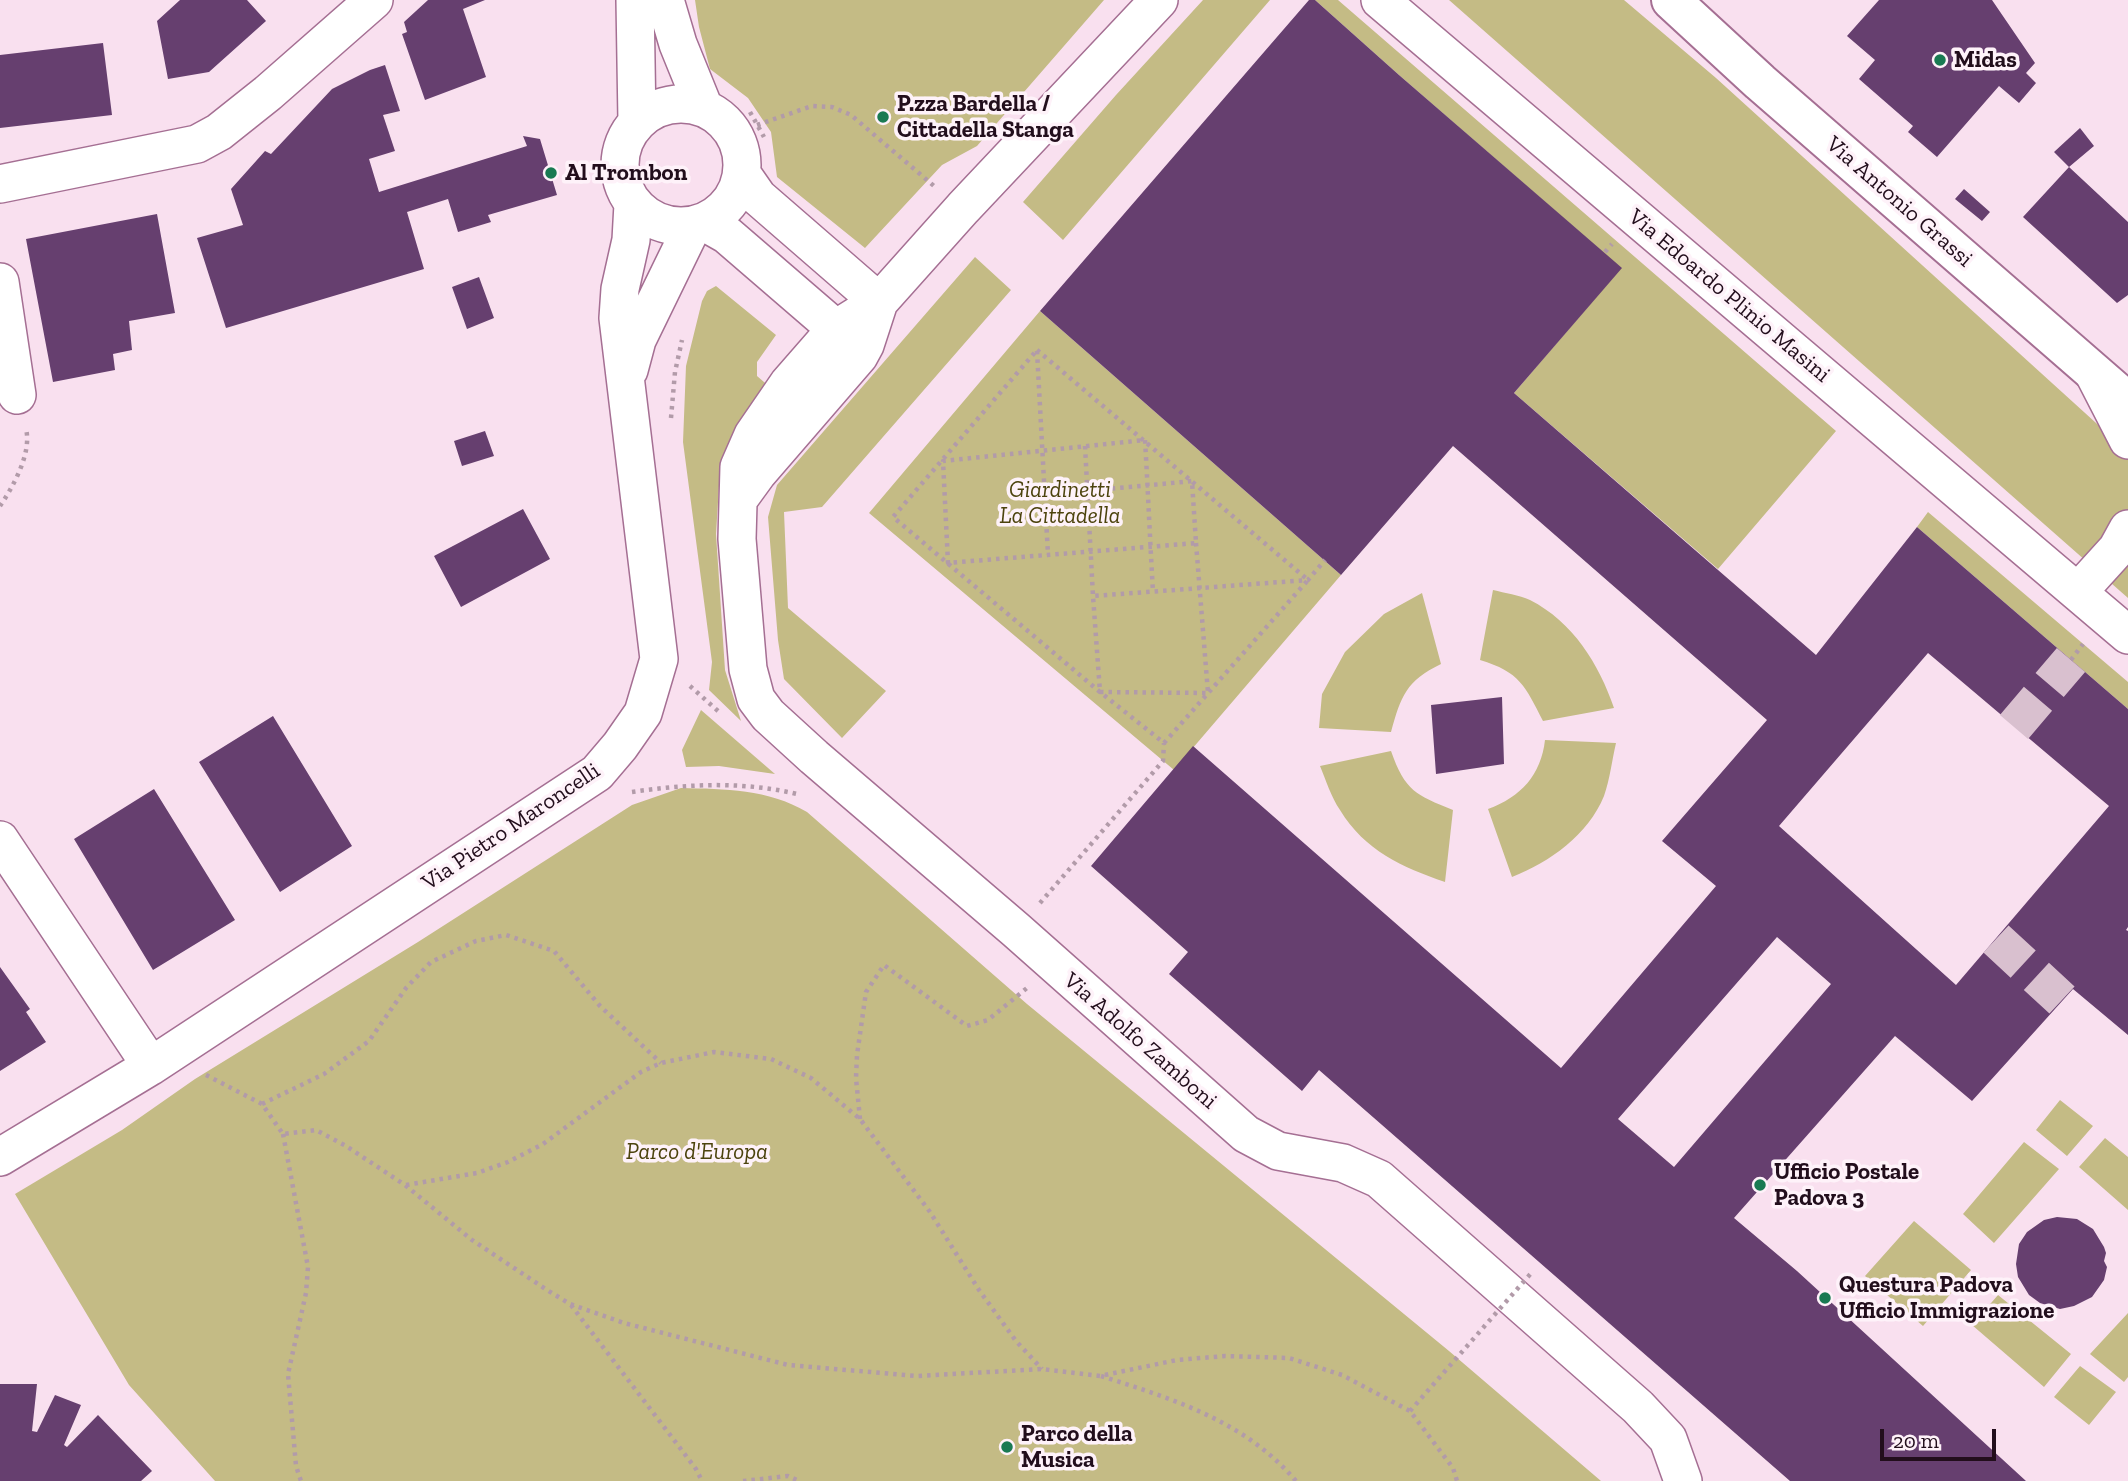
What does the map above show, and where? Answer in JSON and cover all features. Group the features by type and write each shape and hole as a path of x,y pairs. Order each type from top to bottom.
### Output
{"street":[{"path":"0,184 197,144 219,132 248,109 374,0"},
{"path":"635,0 637,122"},
{"path":"665,0 678,44 704,108"},
{"path":"699,224 727,235 836,329 879,302 1158,0"},
{"name":"Via Edoardo Plinio Masini","path":"1380,0 2128,635"},
{"name":"Via Antonio Grassi","path":"1671,0 1760,82 2128,402"},
{"path":"692,104 704,108 722,119 734,134 742,153 742,174 735,194 730,203 699,224 683,227 661,223 641,212 633,204 623,185 619,162 625,141 637,122 657,108 692,104"},
{"path":"742,174 758,197 879,302"},
{"name":"Via Pietro Maroncelli","path":"0,1157 151,1066 597,773 643,713 659,659 618,318 620,289 631,240 633,204"},
{"name":"Via Pietro Maroncelli","path":"627,378 637,340 699,224"},
{"path":"0,282 17,395"},
{"path":"738,499 859,356 879,302"},
{"name":"Via Adolfo Zamboni","path":"836,329 788,384 753,435 739,467 737,539 748,669 756,699 768,715 814,757 1016,930 1246,1134 1278,1151 1343,1164 1378,1179 1638,1407 1668,1439 1683,1481"},
{"path":"2093,371 2128,440"},
{"path":"2078,592 2117,549 2128,530"},
{"path":"0,840 151,1066"}],"path":[{"path":"757,125 812,106 832,107 851,115 935,187"},
{"path":"750,112 764,137"},
{"path":"671,420 675,372 683,337"},
{"path":"1037,350 1308,580"},
{"path":"1037,350 1048,555"},
{"path":"1037,350 894,517 1164,743"},
{"path":"0,506 22,464 28,437 17,395"},
{"path":"943,461 1146,440"},
{"path":"1146,440 1153,592"},
{"path":"1085,446 1100,692"},
{"path":"943,461 948,563"},
{"path":"1044,495 1192,481"},
{"path":"1192,481 1208,693"},
{"path":"948,563 1196,543"},
{"path":"1016,930 1163,761 1164,743 1325,560"},
{"path":"1093,596 1308,580"},
{"path":"2071,660 2083,644"},
{"path":"682,695 687,684"},
{"path":"1100,692 1208,693"},
{"path":"632,783 624,793 681,785 746,786 803,795"},
{"path":"262,1104 324,1074 369,1041 407,988 430,962 475,941 506,935 554,951 600,1006 661,1063"},
{"path":"860,1119 857,1055 866,992 884,965 967,1026 988,1020 1017,996"},
{"path":"405,1185 477,1173 508,1162 543,1144 641,1072 661,1063 715,1052 771,1059 811,1079 860,1119 930,1212 979,1290 1016,1341 1042,1369"},
{"path":"198,1072 262,1104 284,1134 309,1267 288,1374 296,1466 301,1481"},
{"path":"284,1134 317,1130 346,1146 405,1185 472,1240 570,1304 624,1323 788,1365 917,1376 1042,1369 1100,1376 1197,1408 1258,1444 1296,1481"},
{"path":"1410,1411 1533,1271"},
{"path":"570,1304 696,1469 702,1481"},
{"path":"1100,1376 1177,1360 1225,1356 1289,1358 1342,1375 1410,1411 1453,1468 1457,1481"},
{"path":"743,1481 788,1476 799,1481"}],"green space":[{"path":"695,0 1104,0 977,146 942,165 865,248 777,177 771,132 748,98 710,69"},
{"path":"1203,0 1270,0 1063,240 1023,202"},
{"path":"1315,0 1338,0 1836,431 1718,569 1514,393 1621,268"},
{"path":"1449,0 1624,0 1716,78 2128,452 2128,598"},
{"path":"975,257 1011,290 822,507 784,512 788,608 886,691 842,738 784,679 778,640 768,517 777,485"},
{"path":"716,286 776,335 757,362 757,376 771,388 743,435 719,486 716,534 725,670 741,721 709,690 712,662 683,442 686,366 702,301 707,291"},
{"name":"Giardinetti La Cittadella","path":"1040,311 1341,575 1174,770 869,513"},
{"path":"1928,512 2128,682 2128,709 1917,527"},
{"path":"1493,590 1530,600 1572,632 1601,676 1614,708 1543,721 1526,689 1513,675 1480,660"},
{"path":"1422,593 1441,664 1412,683 1402,699 1391,732 1319,728 1322,694 1345,652 1384,614"},
{"path":"701,710 775,774 719,766 686,767 682,750"},
{"path":"1545,740 1616,743 1608,783 1597,810 1578,835 1540,864 1512,877 1488,809 1510,798 1527,783 1539,764"},
{"path":"1391,751 1401,775 1413,790 1453,810 1445,882 1386,856 1361,836 1337,805 1320,766"},
{"name":"Parco d'Europa","path":"681,788 730,790 762,795 792,804 807,812 1027,1004 1449,1351 1601,1481 215,1481 129,1385 15,1194 122,1130 195,1079 418,942 632,805"},
{"path":"2060,1100 2093,1126 2067,1156 2036,1130"},
{"path":"2105,1138 2128,1157 2128,1210 2079,1167"},
{"path":"2024,1142 2059,1169 1994,1243 1963,1214"},
{"path":"1914,1221 1971,1270 1923,1326 1865,1276"},
{"path":"1998,1295 2071,1354 2044,1387 1972,1325"},
{"path":"2128,1313 2128,1377 2124,1382 2090,1354"},
{"path":"2080,1366 2116,1392 2089,1425 2054,1397"}],"building":[{"path":"180,0 247,0 266,21 209,72 168,79 157,21"},
{"path":"428,0 485,0 463,9 486,77 425,100 402,34 407,32 404,22"},
{"path":"1309,0 1315,0 1622,268 1514,393 1816,655 1917,527 2128,709 2128,1035 2073,989 1972,1101 1895,1036 1734,1218 1797,1271 2026,1481 1790,1481 1319,1070 1302,1091 1169,974 1188,952 1091,866 1193,746 1561,1068 1716,886 1662,841 1767,720 1453,446 1341,575 1040,311","holes":["1928,653 2109,806 1956,985 1779,826","1777,937 1831,984 1674,1167 1618,1119"]},
{"path":"1879,0 1992,0 2035,63 2026,73 2036,83 2019,103 1999,86 1937,157 1908,132 1913,126 1859,79 1875,60 1847,36"},
{"path":"103,43 112,115 0,128 0,55"},
{"path":"385,65 400,111 383,115 395,151 369,159 379,192 527,146 523,136 540,139 557,195 488,215 491,222 458,232 448,199 407,212 424,269 226,328 197,238 243,225 231,189 265,151 271,154 332,89"},
{"path":"2080,128 2094,146 2069,167 2054,152"},
{"path":"2069,167 2128,222 2128,295 2117,303 2023,217"},
{"path":"1964,189 1990,212 1982,221 1955,199"},
{"path":"157,214 175,313 129,321 132,350 113,354 115,370 53,382 26,239"},
{"path":"479,277 494,318 467,329 452,287"},
{"path":"485,431 494,456 462,466 454,441"},
{"path":"523,509 550,559 461,607 434,556"},
{"path":"1502,697 1504,764 1436,774 1431,705"},
{"path":"273,716 352,846 280,892 199,762"},
{"path":"154,789 235,920 153,970 74,839"},
{"path":"0,967 30,1009 26,1012 46,1042 0,1071"},
{"path":"2057,1217 2077,1219 2093,1229 2104,1247 2107,1267 2104,1280 2092,1297 2074,1306 2060,1309 2040,1303 2029,1295 2018,1277 2016,1264 2019,1244 2027,1232 2044,1220"},
{"path":"0,1384 37,1384 32,1431 37,1432 55,1395 81,1405 64,1445 67,1447 98,1415 152,1471 141,1481 0,1481"}],"tunnel":[{"path":"2014,727 2071,660"},
{"path":"1996,939 2062,1000"}],"place":[{"name":"Midas","path":"1940,60"},
{"name":"P.zza Bardella / Cittadella Stanga","path":"883,117"},
{"name":"Al Trombon","path":"551,173"},
{"name":"Ufficio Postale Padova 3","path":"1760,1185"},
{"name":"Questura Padova Ufficio Immigrazione","path":"1825,1298"},
{"name":"Parco della Musica","path":"1007,1447"}]}
